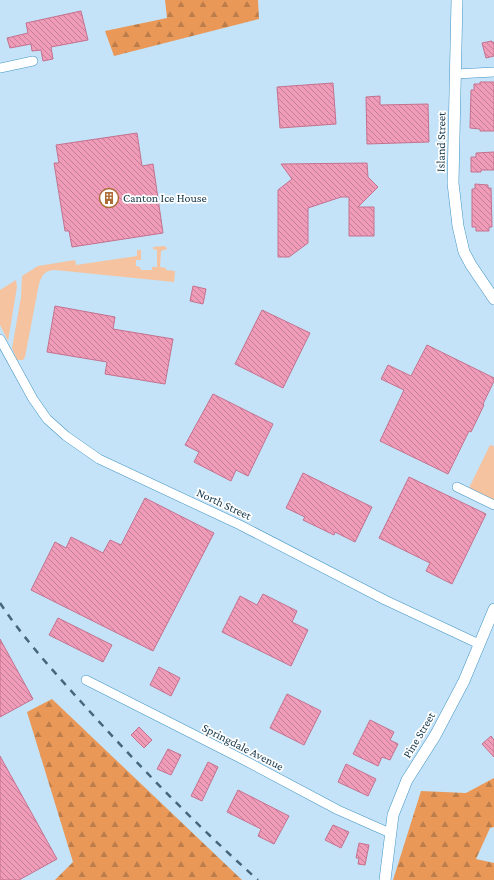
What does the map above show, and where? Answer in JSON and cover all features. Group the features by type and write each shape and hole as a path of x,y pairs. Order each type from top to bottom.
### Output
{"street":[{"name":"Island Street","path":"457,0 453,183 458,226 464,252 471,265 482,279"},
{"path":"0,68 33,61"},
{"path":"456,74 494,72"},
{"path":"482,279 494,284"},
{"path":"482,279 494,299"},
{"name":"North Street","path":"0,339 33,399 47,419 66,436 99,459 240,525 385,600 479,644"},
{"path":"457,487 494,506"},
{"name":"Pine Street","path":"385,880 393,815 407,780 435,736 464,682 494,609"},
{"name":"Springdale Avenue","path":"86,680 242,759 338,810 390,833"}],"shaded area":[{"path":"164,246 167,249 161,251 160,267 166,268 166,270 175,271 174,282 55,270 46,272 39,284 25,357 23,360 17,360 12,348 21,297 22,276 38,266 75,260 76,265 137,256 137,250 141,250 141,260 136,260 136,266 140,267 141,270 152,270 152,267 157,267 157,250 153,249 153,247"},
{"path":"16,280 17,287 8,341 0,325 0,290"},
{"path":"490,445 494,446 494,501 469,488"}],"green space":[{"path":"165,0 258,0 259,19 114,56 105,31 167,18"},
{"path":"52,699 242,880 55,880 73,862 27,712"},
{"path":"494,778 494,827 490,828 476,859 494,863 494,880 393,880 421,791 466,793"}],"building":[{"path":"81,11 88,40 51,47 53,59 43,61 41,50 32,51 31,44 10,48 7,38 28,33 26,23"},
{"path":"492,41 492,43 494,42 494,56 486,58 482,43"},
{"path":"480,82 494,82 494,131 480,131 480,129 470,128 471,90 474,90 474,84 480,84"},
{"path":"333,83 336,124 280,128 277,87"},
{"path":"380,96 380,105 428,104 429,142 367,144 366,97"},
{"name":"Canton Ice House","path":"137,133 142,166 153,164 163,233 72,247 69,231 65,231 54,163 59,163 56,145"},
{"path":"494,152 494,170 471,172 471,157 476,157 476,153"},
{"path":"367,163 368,177 378,187 358,207 374,207 374,236 349,236 349,197 341,197 308,208 308,243 289,257 278,257 278,190 292,179 281,164"},
{"path":"475,184 488,185 488,188 491,188 492,227 489,227 489,231 476,231 476,227 472,227 472,189 475,189"},
{"path":"193,286 206,289 203,304 190,301"},
{"path":"55,306 115,317 113,329 173,339 165,384 105,374 107,362 47,352"},
{"path":"262,310 310,333 283,388 235,364"},
{"path":"427,345 494,378 483,404 484,405 471,432 469,431 448,474 380,441 404,390 381,379 388,365 411,376"},
{"path":"213,394 273,424 248,476 236,470 231,481 194,462 199,452 185,445"},
{"path":"303,473 372,507 355,542 335,532 334,535 303,520 305,517 286,508"},
{"path":"409,477 486,514 452,584 426,571 430,563 379,538"},
{"path":"145,498 214,533 153,651 31,590 55,542 66,548 71,537 103,553 110,540 121,545"},
{"path":"263,594 297,611 292,622 308,630 291,666 222,632 240,596 257,605"},
{"path":"58,618 112,645 103,662 49,635"},
{"path":"0,639 33,699 0,717"},
{"path":"159,667 180,678 171,696 150,685"},
{"path":"287,694 321,711 304,745 270,728"},
{"path":"370,720 394,732 390,740 398,744 390,760 382,757 378,766 353,754"},
{"path":"139,727 152,740 144,748 131,735"},
{"path":"491,736 494,740 494,757 482,744"},
{"path":"168,749 181,755 171,775 157,769"},
{"path":"0,756 57,859 19,880 0,880"},
{"path":"208,762 218,767 202,801 191,796"},
{"path":"346,764 376,779 368,796 338,782"},
{"path":"238,790 289,816 274,844 258,836 261,829 227,812"},
{"path":"333,825 349,832 341,848 325,840"},
{"path":"359,843 369,845 365,865 358,864 359,858 356,858"}],"railway":[{"path":"0,603 40,655 125,750 190,816 258,880"}],"place":[{"name":"Canton Ice House","path":"109,198"}]}
